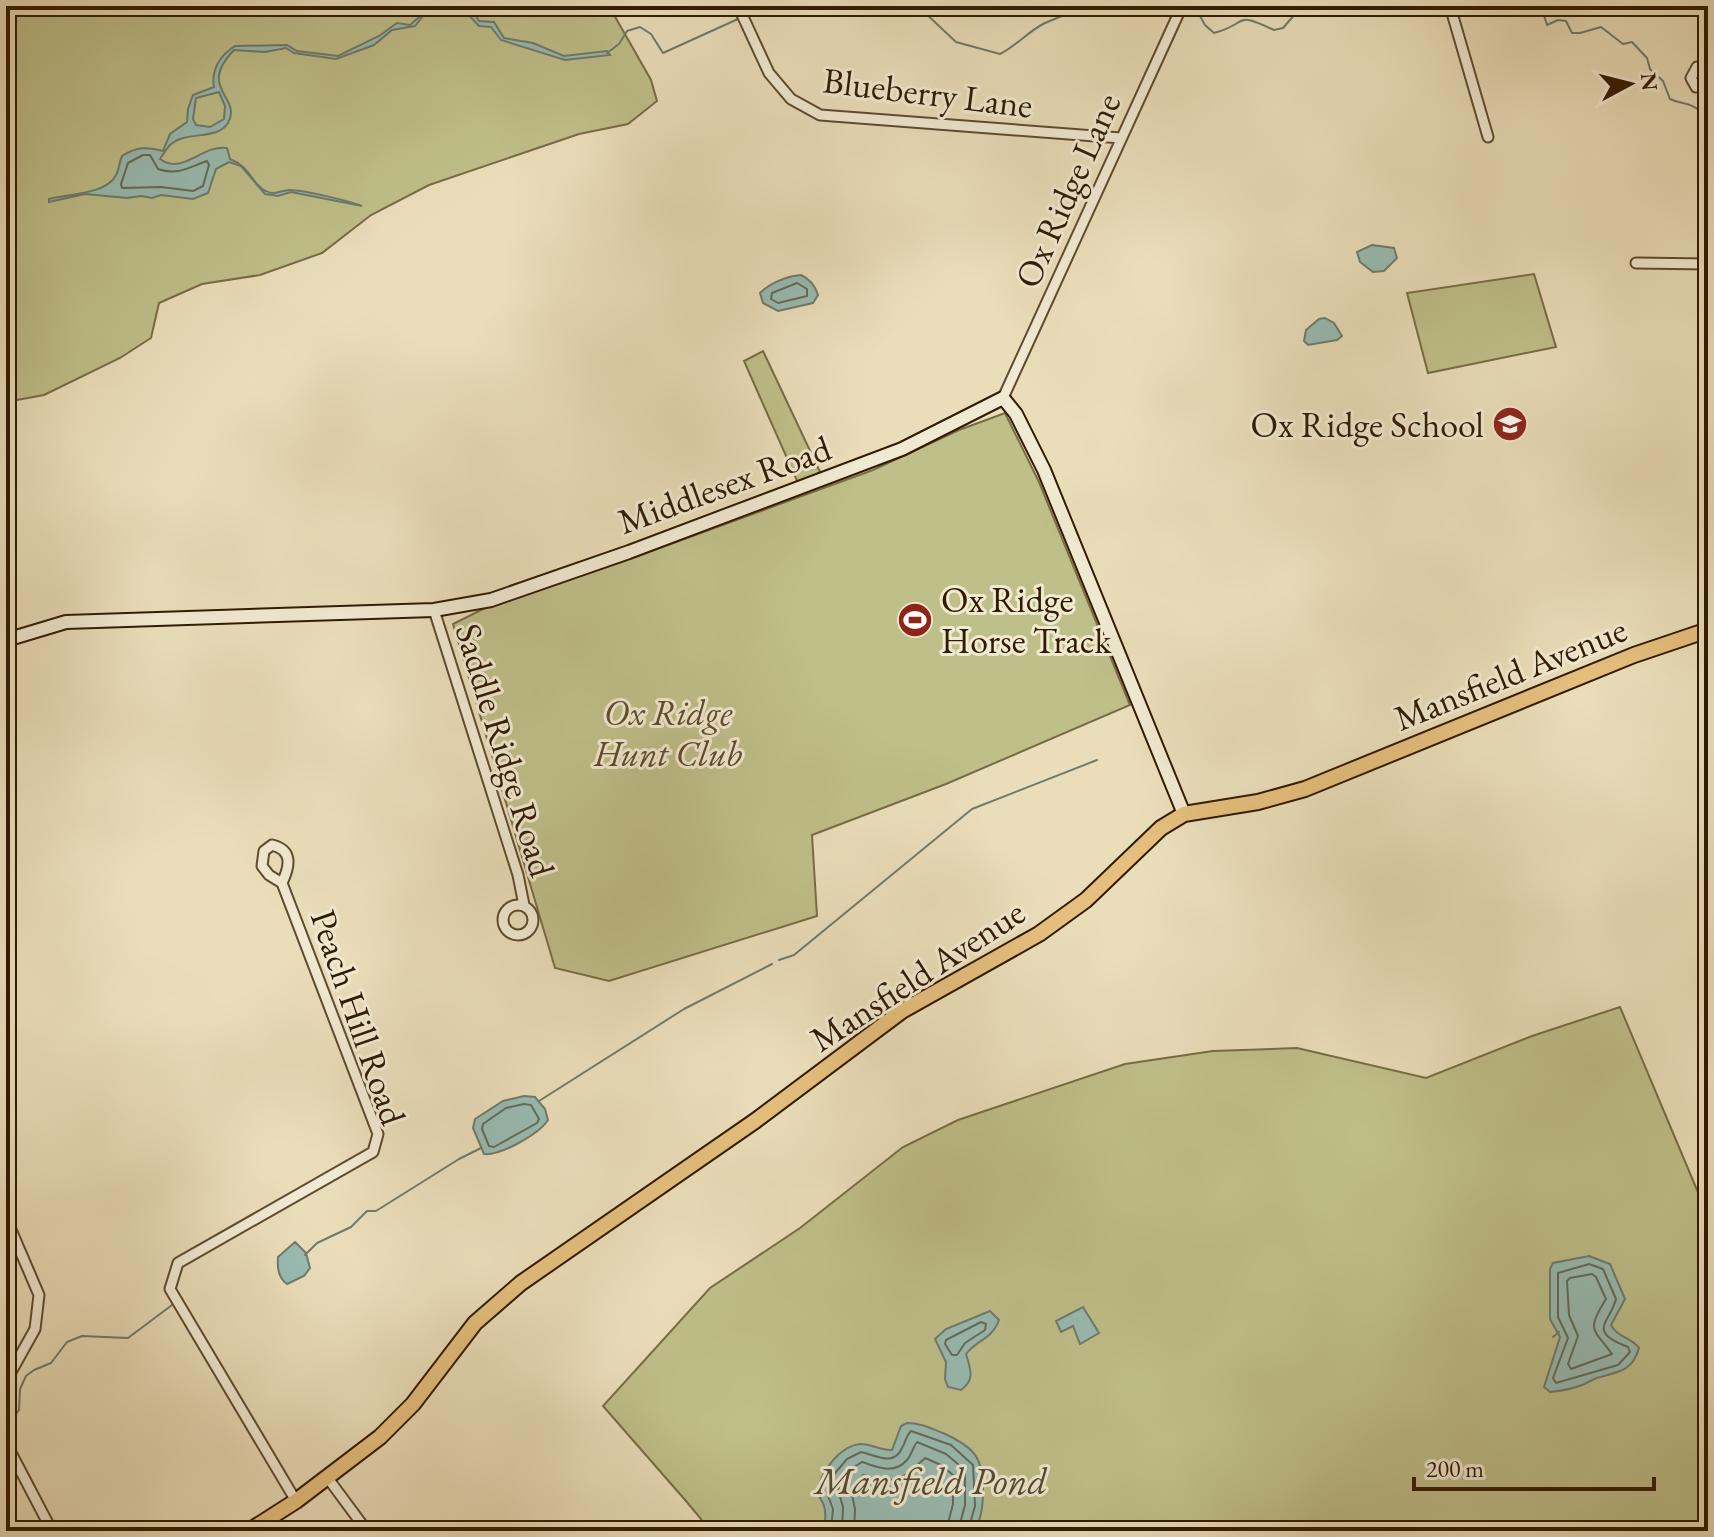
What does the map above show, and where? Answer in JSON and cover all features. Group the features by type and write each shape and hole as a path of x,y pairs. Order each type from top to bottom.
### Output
{"main road":[{"name":"Middlesex Road","path":"6,640 66,622 434,610 491,600 643,547 902,449 1003,398"},
{"path":"1003,398 1016,414 1044,470 1184,814"},
{"name":"Mansfield Avenue","path":"249,1531 296,1501 380,1437 413,1404 475,1323 521,1283 755,1121 902,1011 1039,934 1086,900 1161,828 1184,814 1258,802 1305,789 1619,660 1708,630"}],"street":[{"name":"Ox Ridge Lane","path":"1003,398 1182,6"},
{"path":"1450,6 1488,137"},
{"name":"Blueberry Lane","path":"740,9 769,73 791,99 820,115 1121,138"},
{"path":"1708,67 1697,67 1691,78 1696,87 1708,85"},
{"path":"1636,263 1708,264"},
{"name":"Saddle Ridge Road","path":"434,610 518,875 524,905"},
{"name":"Peach Hill Road","path":"282,883 378,1134 373,1152 178,1263 170,1289 296,1501"},
{"path":"1708,992 1705,1000 1708,1009"},
{"path":"6,1218 39,1295 35,1329 6,1381"},
{"path":"6,1443 52,1531"},
{"path":"327,1477 367,1531"}],"green space":[{"path":"6,6 609,6 651,80 657,101 628,124 579,134 429,185 371,215 322,253 260,275 202,284 159,303 151,338 120,358 44,395 6,402"},
{"path":"1534,274 1556,347 1428,373 1407,293"},
{"path":"763,351 821,474 798,483 744,361"},
{"name":"Ox Ridge Hunt Club","path":"1005,413 1039,482 1130,705 946,784 812,835 817,916 609,981 555,968 453,624 485,608 873,470 959,430"},
{"path":"1620,1007 1708,1216 1708,1531 706,1531 701,1519 603,1406 710,1288 800,1228 903,1147 958,1120 1125,1064 1213,1051 1297,1048 1426,1078 1532,1036"}],"water":[{"path":"472,9 479,21 494,22 504,38 533,43 564,56 607,51 610,55 565,60 501,40 491,27 479,26 465,11 423,16 415,26 392,30 374,45 336,59 294,53 286,48 265,52 234,50 223,63 219,74 219,83 230,106 228,123 217,132 177,140 160,159 177,164 209,150 227,148 230,159 243,167 254,181 241,166 229,162 216,169 208,193 193,199 161,195 127,198 85,194 49,202 49,199 105,186 116,175 122,156 133,150 163,151 170,134 187,122 193,95 214,87 218,64 235,46 287,45 297,51 338,56 379,36 397,23 410,25 426,11","holes":["219,92 225,106 224,119 210,127 196,125 193,119 196,98"]},
{"path":"258,185 272,193 290,190 305,192 362,206 291,192 278,196 265,194"},
{"path":"1372,245 1394,248 1397,258 1384,271 1373,272 1360,262 1357,252"},
{"path":"801,275 810,280 817,291 813,303 778,311 763,303 760,293 764,289"},
{"path":"1325,318 1334,323 1342,336 1337,340 1308,345 1304,341 1306,330"},
{"path":"535,1097 545,1109 548,1120 519,1143 499,1152 484,1154 473,1128 475,1119 503,1101"},
{"path":"295,1242 306,1253 310,1268 304,1276 287,1284 279,1272 278,1257"},
{"path":"1589,1256 1610,1264 1625,1299 1611,1325 1639,1348 1625,1369 1574,1388 1550,1392 1544,1387 1560,1337 1550,1319 1550,1269 1553,1263"},
{"path":"1083,1307 1099,1333 1080,1344 1073,1326 1061,1332 1056,1321"},
{"path":"990,1311 999,1320 992,1332 966,1354 971,1374 969,1382 961,1390 948,1387 946,1362 935,1339 946,1329"},
{"name":"Mansfield Pond","path":"907,1423 943,1433 974,1453 981,1468 983,1488 982,1510 975,1531 825,1531 825,1512 819,1486 832,1462 846,1449 861,1444 892,1450 901,1426"}],"waterway":[{"path":"748,15 777,6"},
{"path":"860,6 871,12 904,7 921,9 956,42 1000,54 1038,27 1078,6"},
{"path":"1196,9 1214,33 1246,20 1274,30 1283,28 1302,6"},
{"path":"1541,6 1547,25 1558,20 1566,21 1572,33 1601,27 1623,44 1632,42 1647,58 1650,69 1663,81 1670,99 1699,110 1708,107"},
{"path":"436,14 442,16 452,12"},
{"path":"607,53 619,44 627,31 640,27 651,34 663,53 738,19"},
{"path":"779,960 794,955 972,809 1097,760"},
{"path":"539,1101 684,1009 772,964"},
{"path":"305,1255 317,1243 351,1227 367,1211 376,1211 481,1148"},
{"path":"8,1425 19,1410 20,1389 26,1376 51,1363 67,1342 82,1336 128,1338 172,1305"},
{"path":"1553,1337 1559,1332"}],"place":[{"name":"Ox Ridge School","path":"1510,424"},
{"name":"Ox Ridge Horse Track","path":"915,620"}]}
